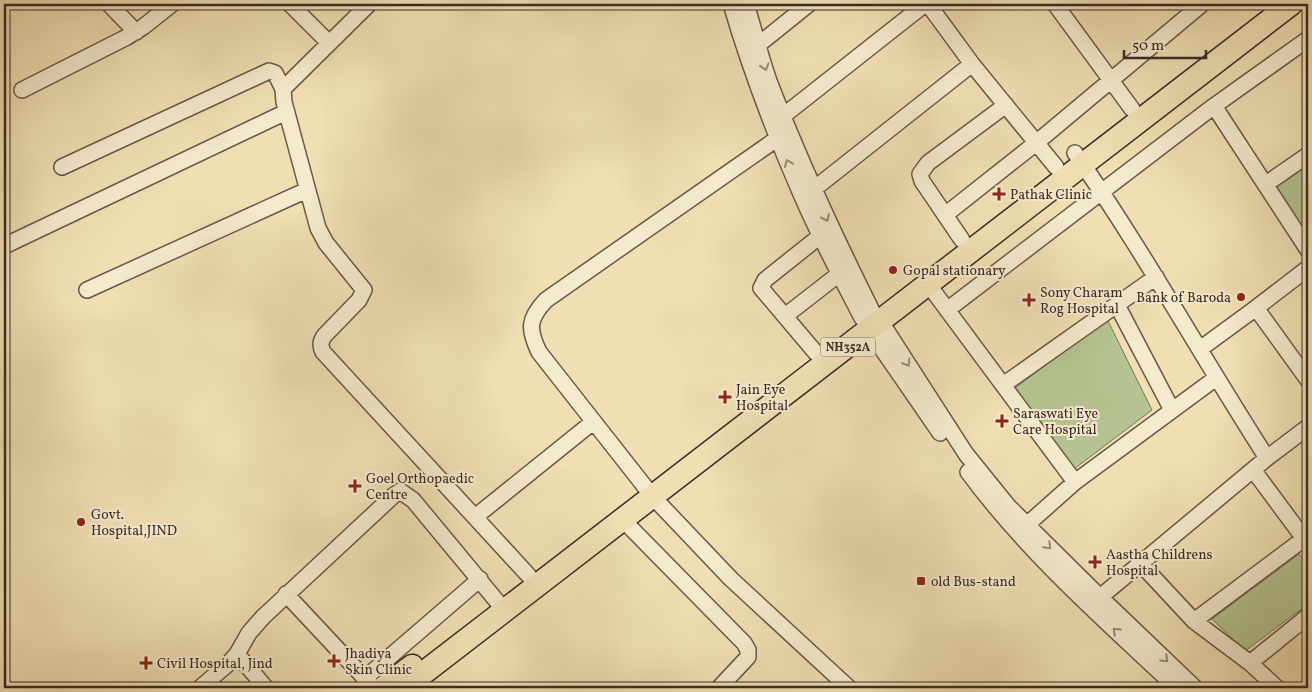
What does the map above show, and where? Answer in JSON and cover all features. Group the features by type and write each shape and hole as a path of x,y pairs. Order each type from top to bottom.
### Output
{"highway":[{"name":"NH352A","path":"374,685 502,605 623,520 648,492 816,353 928,284 1079,159 1132,110 1266,4"},
{"name":"NH352A","path":"404,688 502,605 529,576 648,492 871,320 962,240 1056,167 1079,159 1291,4"}],"street":[{"path":"109,4 136,32"},
{"path":"290,4 329,43"},
{"path":"369,4 284,89 283,96 315,220 321,236 364,290 359,300 322,339 321,348 529,576"},
{"path":"730,4 778,138 807,192 831,229 871,320"},
{"path":"746,4 820,236 839,274 966,454 1008,506 1022,529 1177,688"},
{"path":"758,45 809,4"},
{"path":"783,116 927,4 972,64 1056,167"},
{"path":"1055,4 1132,110"},
{"path":"22,90 110,47 136,32 166,6"},
{"path":"945,215 1036,143 1111,80 1192,7"},
{"path":"948,310 1214,106 1308,39"},
{"path":"807,192 972,64"},
{"path":"62,167 270,71 275,73 284,89"},
{"path":"962,240 922,181 920,174 928,163 1006,105"},
{"path":"1214,106 1308,250"},
{"path":"4,246 286,112"},
{"path":"778,138 546,300 536,311 530,325 532,337 539,352 648,492 732,579 849,688"},
{"path":"1266,184 1308,155"},
{"path":"1079,159 1103,192 1267,458"},
{"path":"87,290 307,190"},
{"path":"816,353 761,288 762,284 820,236"},
{"path":"1200,348 1307,272"},
{"path":"785,316 839,274"},
{"path":"1003,385 1156,277"},
{"path":"928,284 1075,482"},
{"path":"1117,305 1172,410"},
{"path":"1256,308 1308,380"},
{"path":"1022,529 1075,482 1216,378"},
{"path":"475,517 593,422"},
{"path":"1095,602 1254,471 1267,458 1308,427"},
{"path":"1194,621 1306,541 1254,471"},
{"path":"200,688 236,654 253,629 286,594 400,491 413,500 502,605"},
{"path":"623,520 744,643 748,650 748,657 719,688"},
{"path":"1140,563 1194,621 1250,663 1277,688"},
{"path":"286,594 374,685 480,579"},
{"path":"1095,602 1195,688"},
{"path":"1250,663 1308,616"},
{"path":"236,654 266,688"}],"green space":[{"path":"1308,164 1308,250 1264,195"},
{"path":"1107,319 1152,410 1074,469 1015,388"},
{"path":"1299,554 1308,565 1308,604 1245,651 1212,619"}],"place":[{"name":"Pathak Clinic","path":"999,194"},
{"name":"Gopal stationary","path":"893,270"},
{"name":"Bank of Baroda","path":"1241,297"},
{"name":"Sony Charam Rog Hospital","path":"1029,300"},
{"name":"Jain Eye Hospital","path":"725,397"},
{"name":"Saraswati Eye Care Hospital","path":"1002,421"},
{"name":"Goel Orthopaedic Centre","path":"355,486"},
{"name":"Govt. Hospital,JIND","path":"81,522"},
{"name":"Aastha Childrens Hospital","path":"1095,562"},
{"name":"old Bus-stand","path":"921,581"},
{"name":"Jhadiya Skin Clinic","path":"334,661"},
{"name":"Civil Hospital, Jind","path":"146,663"}]}
